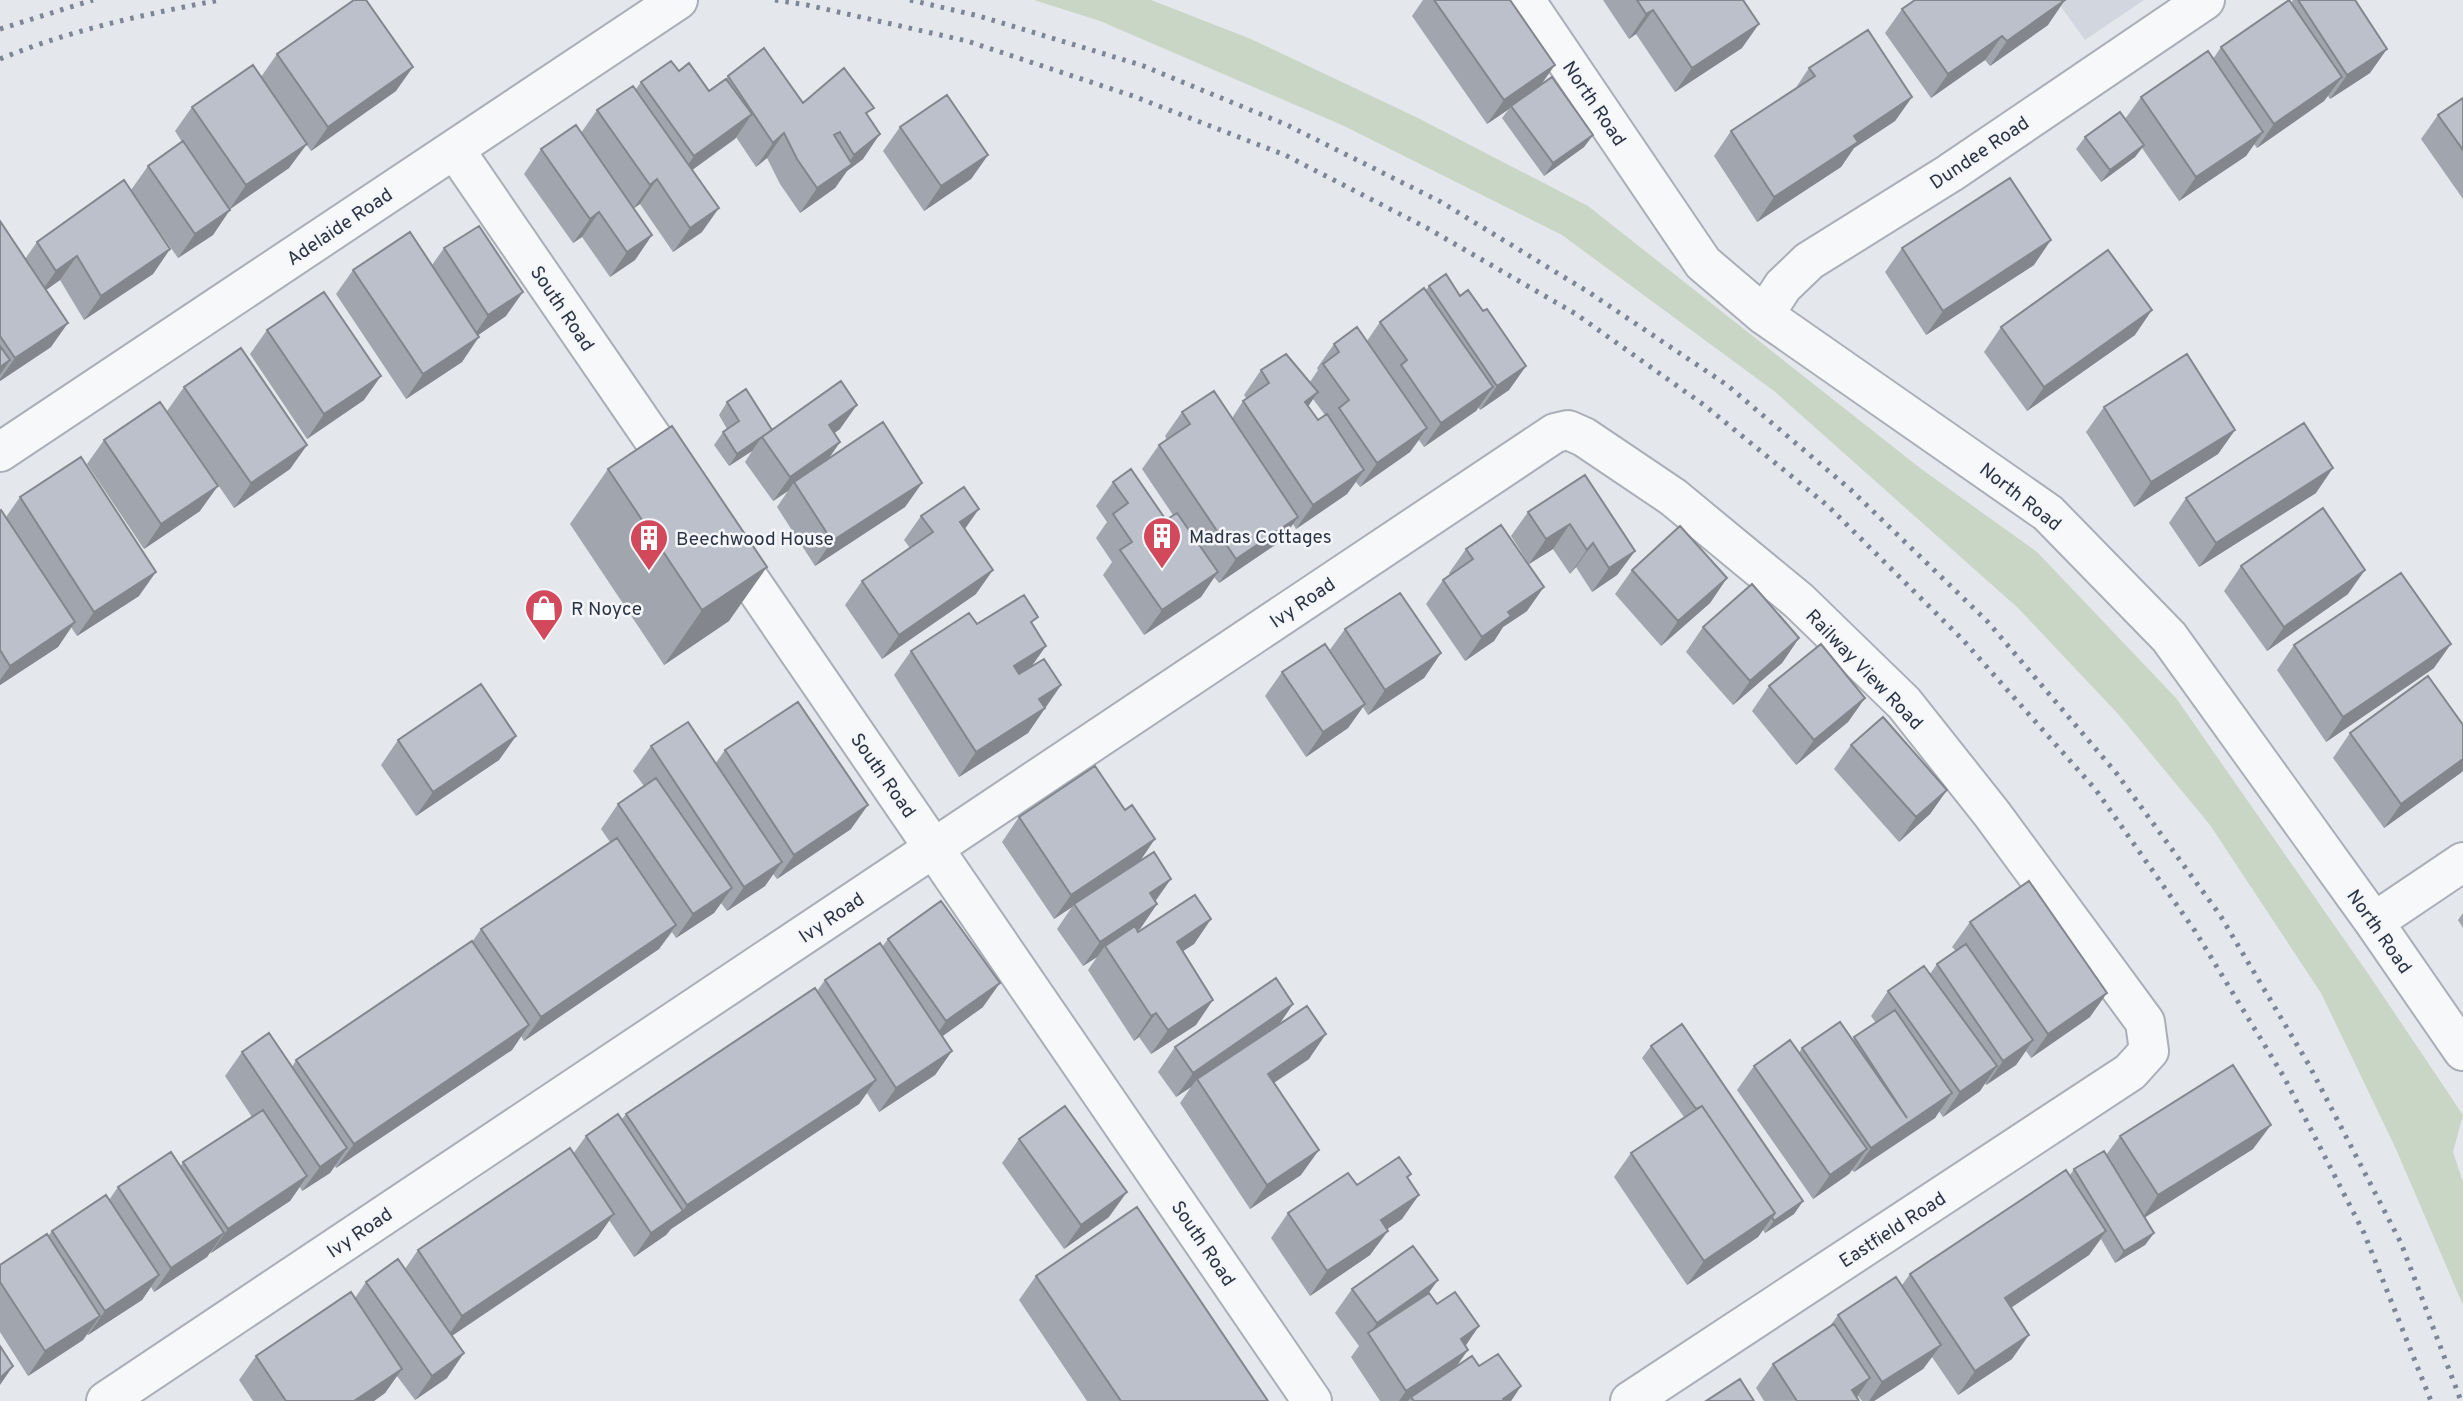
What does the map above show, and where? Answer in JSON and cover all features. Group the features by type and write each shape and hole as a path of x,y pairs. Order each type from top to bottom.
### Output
{"street":[{"name":"Adelaide Road","path":"0,452 678,0"},
{"name":"North Road","path":"1525,0 1703,263 1764,315 2048,513 2169,637 2374,922 2463,1051"},
{"name":"Dundee Road","path":"1764,315 1783,286 1809,261 1950,173 2205,0"},
{"name":"South Road","path":"455,149 1312,1401"},
{"name":"Railway View Road","path":"1555,433 1568,430 1584,437 1672,497 1799,601 1904,703 1992,814 2145,1023 2149,1051"},
{"name":"Ivy Road","path":"106,1401 1555,433"},
{"path":"2374,922 2463,862"},
{"name":"Eastfield Road","path":"1630,1401 2130,1072 2149,1051"}],"shaded area":[{"path":"2056,0 2144,0 2085,40"}],"green space":[{"path":"1034,0 1151,0 1251,39 1418,118 1588,206 1920,468 2037,552 2176,698 2463,1115 2453,1152 2463,1182 2463,1305 2396,1149 2321,993 2210,825 2119,715 2018,608 1774,391 1562,235 1342,125 1100,21"}],"building":[{"path":"354,0 366,0 413,67 328,127 277,54"},
{"path":"1434,0 1510,0 1555,65 1504,100"},
{"path":"1637,0 1743,0 1759,24 1692,68 1653,10 1646,14"},
{"path":"1915,0 2065,0 2007,41 2002,36 1948,74 1902,9"},
{"path":"2289,0 2342,77 2274,124 2221,47"},
{"path":"2298,0 2355,0 2387,49 2347,75"},
{"path":"1868,30 1912,97 1854,136 1858,142 1774,197 1731,131 1815,76 1809,68"},
{"path":"764,48 803,103 844,68 874,108 866,113 880,134 854,155 840,132 834,135 852,164 817,188 797,159 784,133 773,143 728,76"},
{"path":"2208,51 2263,132 2196,177 2141,97"},
{"path":"671,61 679,71 689,63 709,91 726,79 752,114 694,156 641,82"},
{"path":"253,65 307,144 246,185 192,107"},
{"path":"1552,77 1593,135 1553,163 1511,106"},
{"path":"633,86 719,208 690,228 657,179 650,185 597,110"},
{"path":"947,95 988,155 941,186 900,127"},
{"path":"2463,98 2463,150 2438,115"},
{"path":"2120,112 2144,145 2110,170 2085,137"},
{"path":"576,125 652,235 627,252 599,212 590,219 541,149"},
{"path":"183,141 230,210 195,234 148,166"},
{"path":"2010,178 2051,240 1943,311 1902,248"},
{"path":"124,180 170,249 101,296 77,256 56,271 37,242"},
{"path":"0,221 68,323 15,358 0,336"},
{"path":"479,226 523,292 488,315 444,248"},
{"path":"410,232 479,337 423,374 353,270"},
{"path":"2108,250 2152,310 2044,387 2001,327"},
{"path":"1446,274 1460,296 1468,290 1483,311 1487,309 1526,366 1497,386 1429,286"},
{"path":"1424,288 1493,387 1441,423 1401,365 1407,360 1380,322"},
{"path":"324,292 381,376 324,414 267,330"},
{"path":"1357,327 1427,428 1377,463 1339,408 1349,400 1323,364 1339,352 1334,344"},
{"path":"0,346 10,360 0,367"},
{"path":"241,348 307,445 251,483 184,387"},
{"path":"1286,354 1318,392 1305,402 1318,420 1327,414 1364,470 1313,505 1243,401 1269,383 1261,370"},
{"path":"2187,354 2235,430 2151,482 2104,407"},
{"path":"841,381 857,405 829,425 840,442 790,477 762,437"},
{"path":"746,389 772,430 737,454 723,432 739,421 727,402"},
{"path":"1214,391 1298,517 1236,559 1159,445 1190,424 1182,412"},
{"path":"160,402 218,486 161,524 104,440"},
{"path":"883,422 922,483 832,541 794,482"},
{"path":"2304,423 2333,468 2216,543 2186,498"},
{"path":"672,426 767,567 702,610 608,469"},
{"path":"81,457 156,572 94,612 20,497"},
{"path":"1131,469 1166,520 1177,513 1218,572 1162,610 1120,550 1132,542 1113,514 1128,503 1113,482"},
{"path":"1585,475 1635,551 1609,568 1593,543 1587,550 1570,524 1546,539 1528,512"},
{"path":"964,487 979,509 960,522 993,570 899,635 862,581 933,532 921,516"},
{"path":"2323,508 2365,570 2284,627 2241,566"},
{"path":"1,510 75,622 10,666 0,650"},
{"path":"1501,525 1544,587 1508,612 1511,616 1482,637 1443,580 1473,559 1466,549"},
{"path":"1680,526 1727,578 1678,621 1632,570"},
{"path":"2401,573 2451,644 2343,717 2294,645"},
{"path":"1752,584 1799,638 1750,681 1703,627"},
{"path":"1400,593 1441,653 1385,690 1345,629"},
{"path":"1024,595 1038,617 1031,622 1046,646 1014,666 1019,674 1044,659 1061,685 1039,699 1045,708 976,752 911,651 969,613 977,624"},
{"path":"1325,644 1365,704 1323,732 1282,672"},
{"path":"1821,644 1865,698 1814,740 1769,686"},
{"path":"2428,676 2463,725 2463,759 2401,804 2350,733"},
{"path":"481,684 516,736 433,792 398,740"},
{"path":"798,702 868,805 794,855 725,750"},
{"path":"1883,717 1947,790 1916,817 1851,745"},
{"path":"688,722 782,862 744,887 651,746"},
{"path":"1095,766 1125,810 1132,805 1155,839 1071,895 1019,817"},
{"path":"656,778 732,888 693,914 618,804"},
{"path":"617,838 676,925 541,1017 481,929"},
{"path":"1154,852 1171,879 1150,893 1157,904 1100,942 1074,904"},
{"path":"2029,881 2107,993 2048,1034 1970,922"},
{"path":"1195,895 1211,919 1177,942 1213,1000 1168,1030 1156,1013 1151,1016 1105,946 1135,926 1138,932"},
{"path":"941,901 1000,983 946,1021 888,939"},
{"path":"472,941 529,1025 354,1144 296,1060"},
{"path":"880,943 952,1051 896,1088 825,980"},
{"path":"1966,944 2033,1040 2003,1061 1937,964"},
{"path":"1924,966 1997,1066 1960,1092 1888,991"},
{"path":"1276,978 1293,1004 1193,1073 1175,1047"},
{"path":"815,988 876,1080 687,1205 626,1114"},
{"path":"1307,1006 1326,1034 1268,1074 1319,1150 1267,1185 1197,1079"},
{"path":"1895,1010 1952,1093 1871,1148 1802,1048 1840,1022 1907,1118 1854,1037"},
{"path":"1682,1024 1803,1201 1774,1221 1772,1217 1775,1213 1702,1106 1696,1109 1651,1046"},
{"path":"269,1033 347,1148 320,1167 242,1052"},
{"path":"1790,1040 1867,1149 1830,1175 1754,1066"},
{"path":"2233,1065 2271,1125 2158,1195 2120,1136"},
{"path":"1065,1106 1127,1192 1081,1225 1019,1139"},
{"path":"1702,1106 1775,1213 1704,1261 1631,1153"},
{"path":"263,1110 307,1176 228,1229 183,1162"},
{"path":"618,1114 683,1211 651,1233 586,1136"},
{"path":"570,1148 614,1214 462,1316 418,1250"},
{"path":"2104,1151 2154,1233 2124,1251 2074,1169"},
{"path":"171,1152 224,1233 171,1268 118,1187"},
{"path":"1399,1157 1411,1174 1407,1177 1419,1195 1381,1220 1388,1231 1327,1271 1288,1213 1348,1173 1357,1185"},
{"path":"2066,1170 2106,1231 2005,1298 2029,1335 1975,1371 1910,1274"},
{"path":"106,1195 159,1275 105,1311 52,1231"},
{"path":"1137,1207 1268,1401 1121,1401 1036,1276"},
{"path":"47,1234 100,1316 45,1351 0,1282 0,1265"},
{"path":"1413,1246 1438,1280 1377,1323 1352,1289"},
{"path":"398,1259 464,1353 432,1376 366,1282"},
{"path":"1896,1277 1941,1345 1882,1382 1838,1315"},
{"path":"351,1292 402,1369 354,1401 286,1401 256,1356"},
{"path":"1455,1292 1479,1326 1461,1339 1468,1350 1406,1391 1368,1333 1429,1293 1437,1304"},
{"path":"1834,1324 1870,1378 1852,1390 1859,1401 1797,1401 1773,1364"},
{"path":"0,1346 13,1366 0,1378"},
{"path":"1498,1354 1521,1386 1503,1399 1504,1401 1414,1401 1411,1397 1472,1356 1479,1366"},
{"path":"1740,1379 1754,1401 1706,1401"}],"railway":[{"path":"0,29 93,0"},
{"path":"0,59 81,31 220,0"},
{"path":"775,0 967,41 1133,96 1285,155 1427,228 1576,314 1704,405 1828,506 1963,640 2096,790 2195,931 2284,1077 2364,1233 2431,1401"},
{"path":"910,0 979,16 1141,65 1287,125 1441,202 1590,293 1727,385 1851,490 1987,621 2117,774 2220,915 2309,1065 2401,1243 2461,1401"}],"place":[{"name":"Madras Cottages","path":"1162,570"},
{"name":"Beechwood House","path":"649,572"},
{"name":"R Noyce","path":"544,642"}]}
